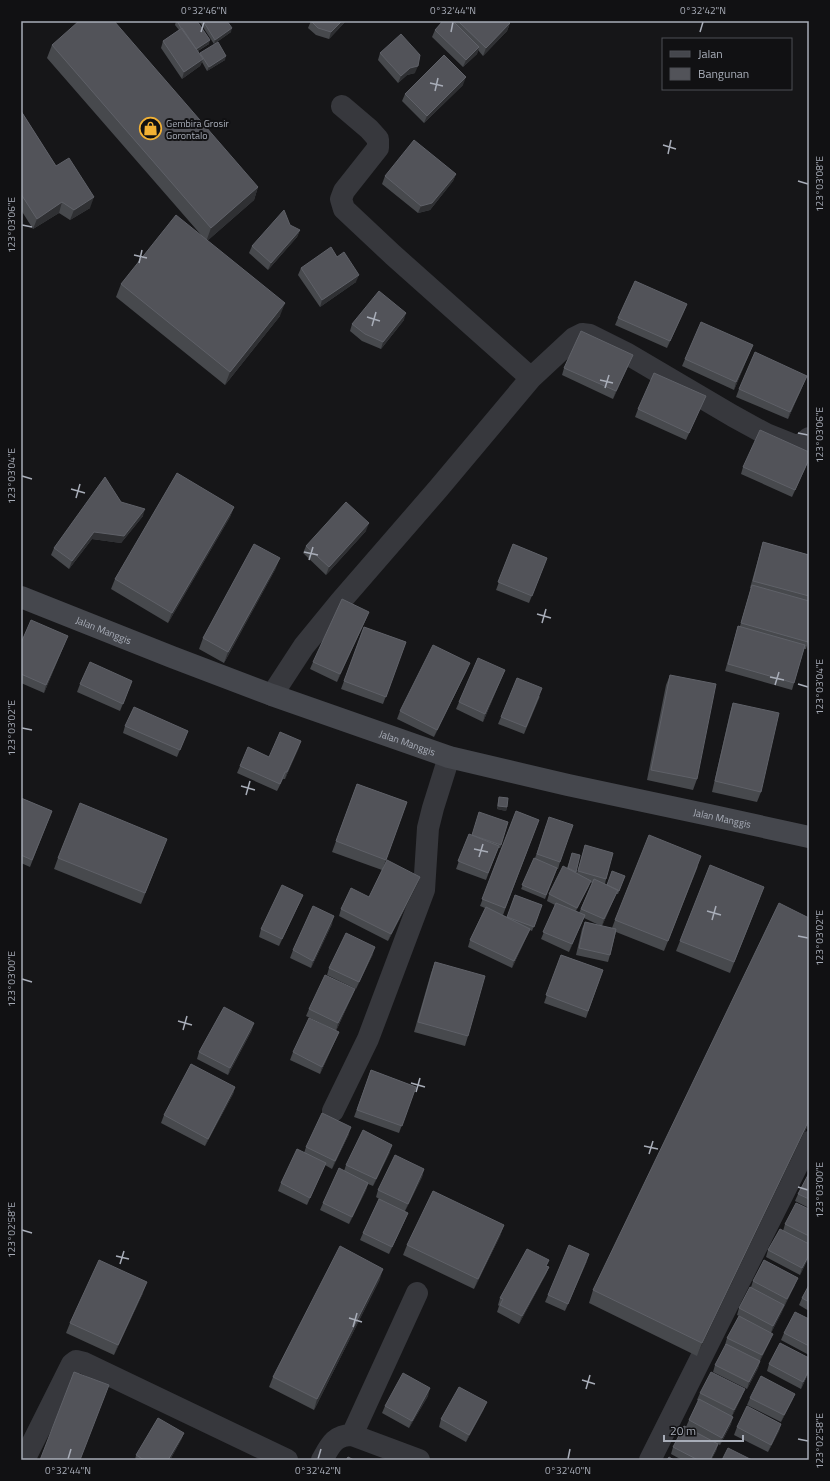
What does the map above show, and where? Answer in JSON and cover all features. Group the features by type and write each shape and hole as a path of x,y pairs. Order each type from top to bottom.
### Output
{"street":[{"path":"342,106 369,129 378,139 378,148 344,190 341,199 344,209 392,255 531,378"},
{"path":"272,695 304,646 340,602 438,490 531,378 574,338 582,334 590,335 626,353 766,434 796,446 809,438"},
{"name":"Jalan Manggis","path":"21,597 272,695 449,757 568,786 809,837"},
{"path":"333,1111 368,1039 424,890 428,828 449,757"},
{"path":"650,1460 809,1142"},
{"path":"352,1435 417,1293"},
{"path":"24,1460 72,1364 76,1361 84,1363 287,1460"},
{"path":"322,1460 334,1441 344,1435 352,1435 419,1460"}],"building":[{"name":"Gembira Grosir Gorontalo","path":"79,21 114,21 258,187 211,228 52,45"},
{"path":"177,21 197,21 210,40 196,49"},
{"path":"203,21 227,21 232,28 215,40"},
{"path":"311,21 342,21 331,32 318,28"},
{"path":"443,21 453,21 479,47 466,60 435,30"},
{"path":"458,21 507,21 510,23 486,48"},
{"path":"182,28 203,59 184,72 163,41"},
{"path":"401,34 420,55 418,66 410,68 401,76 380,53"},
{"path":"218,42 226,56 209,67 200,53"},
{"path":"444,55 466,77 427,116 405,94"},
{"path":"21,111 56,166 69,158 94,197 74,210 62,202 37,219 21,194"},
{"path":"414,140 456,174 432,203 421,206 385,176"},
{"path":"284,210 290,225 300,230 271,263 252,246"},
{"path":"176,215 285,303 230,372 121,284"},
{"path":"331,247 337,257 344,252 359,275 322,300 301,268"},
{"path":"635,281 687,304 670,341 618,318"},
{"path":"379,291 406,313 383,342 365,334 352,324"},
{"path":"701,322 753,345 736,382 685,359"},
{"path":"581,331 633,355 616,391 564,368"},
{"path":"755,352 807,376 790,412 739,389"},
{"path":"654,373 706,396 689,433 638,409"},
{"path":"760,430 809,452 809,459 795,490 743,467"},
{"path":"177,473 234,507 172,613 115,579"},
{"path":"105,477 121,502 145,509 124,536 94,532 72,561 54,548"},
{"path":"346,502 369,523 329,567 306,546"},
{"path":"763,542 809,555 809,596 753,581"},
{"path":"254,544 280,558 228,652 203,638"},
{"path":"513,544 547,558 532,596 498,582"},
{"path":"752,585 809,601 808,642 741,623"},
{"path":"342,599 369,612 340,674 313,662"},
{"path":"31,620 68,636 46,685 21,674 21,643"},
{"path":"738,626 805,645 794,683 728,664"},
{"path":"364,627 406,642 386,697 344,681"},
{"path":"433,645 470,663 437,730 400,711"},
{"path":"478,658 505,670 485,714 459,702"},
{"path":"90,662 132,681 123,704 80,684"},
{"path":"670,675 716,684 697,779 651,770"},
{"path":"517,678 542,688 526,727 501,717"},
{"path":"733,703 779,713 761,792 715,781"},
{"path":"134,707 188,731 180,750 125,726"},
{"path":"280,732 301,741 280,784 240,766 248,747 269,757"},
{"path":"357,784 407,802 386,860 336,841"},
{"path":"499,797 508,798 507,807 498,806"},
{"path":"21,798 52,811 32,860 21,855"},
{"path":"80,803 167,839 145,893 58,858"},
{"path":"516,811 539,820 505,908 482,899"},
{"path":"479,812 508,822 501,845 472,835"},
{"path":"549,817 573,825 560,862 537,854"},
{"path":"469,834 499,846 488,873 458,861"},
{"path":"649,835 701,856 668,941 615,920"},
{"path":"585,845 613,853 606,879 578,871"},
{"path":"572,853 580,855 576,872 568,868"},
{"path":"534,858 557,868 546,895 522,885"},
{"path":"387,860 420,877 391,934 341,909 351,888 369,897"},
{"path":"710,865 764,887 734,962 680,941"},
{"path":"563,866 591,881 577,908 549,894"},
{"path":"612,871 625,876 619,891 607,885"},
{"path":"594,879 618,890 604,919 581,909"},
{"path":"282,885 303,895 282,939 261,929"},
{"path":"515,895 542,905 534,927 507,917"},
{"path":"556,903 585,915 572,944 543,932"},
{"path":"779,903 809,918 809,1120 702,1343 593,1290"},
{"path":"313,906 334,916 313,961 293,950"},
{"path":"486,907 530,929 514,961 470,940"},
{"path":"585,922 616,929 610,955 579,948"},
{"path":"346,933 375,947 359,982 329,968"},
{"path":"561,955 603,970 588,1011 546,995"},
{"path":"435,962 485,976 468,1036 418,1022"},
{"path":"325,975 355,989 338,1023 309,1009"},
{"path":"224,1007 254,1023 230,1068 199,1052"},
{"path":"309,1018 339,1032 322,1067 293,1052"},
{"path":"191,1064 235,1087 208,1139 164,1115"},
{"path":"371,1070 416,1087 402,1126 357,1110"},
{"path":"322,1113 351,1127 335,1161 306,1147"},
{"path":"363,1130 392,1145 376,1179 346,1165"},
{"path":"297,1149 326,1163 310,1198 281,1183"},
{"path":"395,1155 424,1169 408,1204 378,1190"},
{"path":"339,1168 368,1183 352,1217 323,1203"},
{"path":"809,1173 809,1199 798,1194"},
{"path":"433,1191 504,1225 478,1279 407,1245"},
{"path":"379,1199 408,1213 392,1247 363,1233"},
{"path":"796,1203 809,1209 809,1236 785,1224"},
{"path":"780,1229 809,1244 809,1255 802,1268 768,1250"},
{"path":"569,1245 589,1254 568,1304 548,1295"},
{"path":"340,1246 383,1269 317,1399 273,1377"},
{"path":"527,1249 549,1260 546,1266 549,1267 522,1316 500,1305 503,1299 500,1298"},
{"path":"99,1260 147,1282 118,1345 70,1323"},
{"path":"764,1260 798,1278 787,1299 753,1281"},
{"path":"809,1285 809,1302 802,1298"},
{"path":"750,1287 784,1305 773,1326 739,1308"},
{"path":"795,1312 809,1319 809,1346 784,1333"},
{"path":"739,1316 773,1334 762,1355 727,1338"},
{"path":"780,1343 809,1358 809,1370 803,1382 769,1364"},
{"path":"726,1344 760,1361 749,1382 715,1365"},
{"path":"74,1372 109,1385 80,1460 40,1460"},
{"path":"711,1372 745,1389 734,1410 700,1393"},
{"path":"403,1373 430,1388 412,1421 385,1406"},
{"path":"761,1376 795,1394 784,1415 750,1398"},
{"path":"459,1387 487,1402 469,1435 441,1419"},
{"path":"699,1399 733,1417 722,1438 689,1420"},
{"path":"747,1406 781,1424 771,1445 737,1427"},
{"path":"158,1418 184,1433 168,1460 144,1460 136,1455"},
{"path":"684,1426 718,1444 710,1460 698,1460 673,1447"},
{"path":"728,1448 752,1460 722,1460"},
{"path":"348,1457 354,1460 346,1460"},
{"path":"669,1457 674,1460 667,1460"}],"place":[{"name":"Gembira Grosir Gorontalo","path":"150,129"}]}
